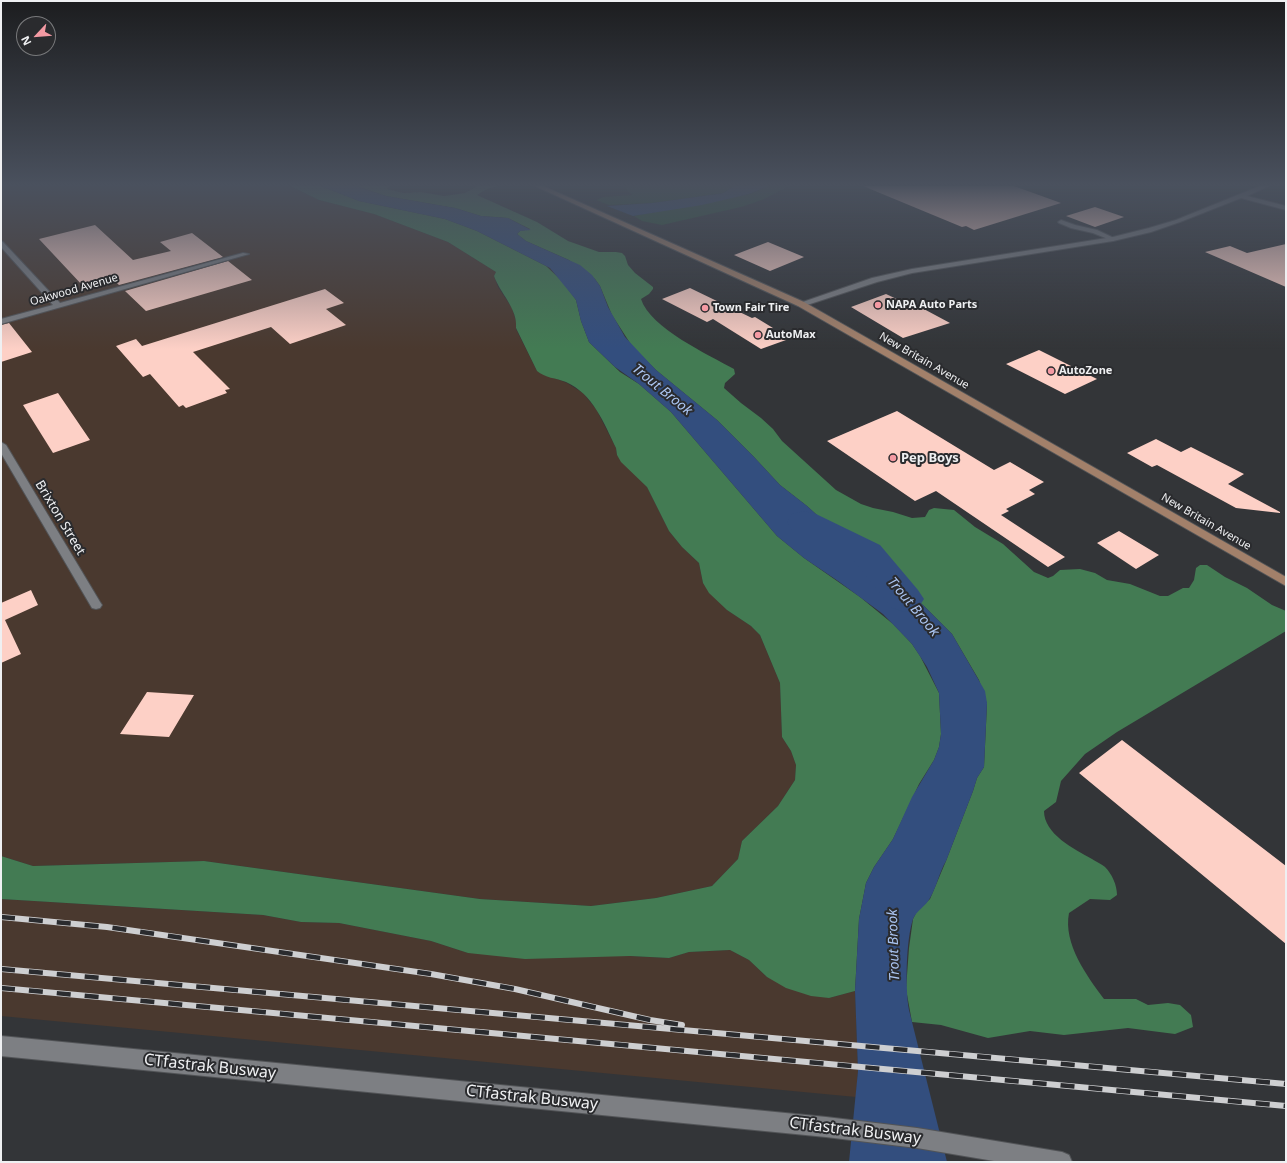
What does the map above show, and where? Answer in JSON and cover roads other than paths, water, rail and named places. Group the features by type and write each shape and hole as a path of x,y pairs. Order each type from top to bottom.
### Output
{"main road":[{"name":"New Britain Avenue","path":"659,240 801,304 1286,582"}],"street":[{"path":"801,304 875,280 912,271 1105,240"},
{"path":"1,244 58,306"},
{"name":"Oakwood Avenue","path":"1,322 245,254"},
{"name":"Brixton Street","path":"1,445 96,605"},
{"name":"CTfastrak Busway","path":"1,1046 826,1127 917,1138 1062,1162"}],"water":[{"path":"495,240 525,240 580,265 592,275 600,286 608,307 625,337 656,370 717,420 780,485 807,506 848,543 868,556 924,606 952,634 985,691 987,703 984,767 977,778 946,861 932,893 928,901 913,919 908,951 907,977 909,1010 947,1162 849,1162 858,1071 855,991 859,919 866,883 874,867 893,839 912,797 934,760 939,747 941,734 939,693 927,667 912,644 883,614 804,558 777,536 671,412 639,384 615,367 589,342 581,321 576,300 550,268"}],"waterway":[{"name":"Trout Brook","path":"804,522 867,553 905,599"}],"railway":[{"path":"1,917 107,927 431,974 515,989 650,1020 682,1025"},
{"path":"1,969 1286,1084"},
{"path":"1,988 1286,1106"}],"place":[{"name":"NAPA Auto Parts","path":"878,305"},
{"name":"Town Fair Tire","path":"705,308"},
{"name":"AutoMax","path":"758,335"},
{"name":"AutoZone","path":"1051,371"},
{"name":"Pep Boys","path":"893,458"}]}
